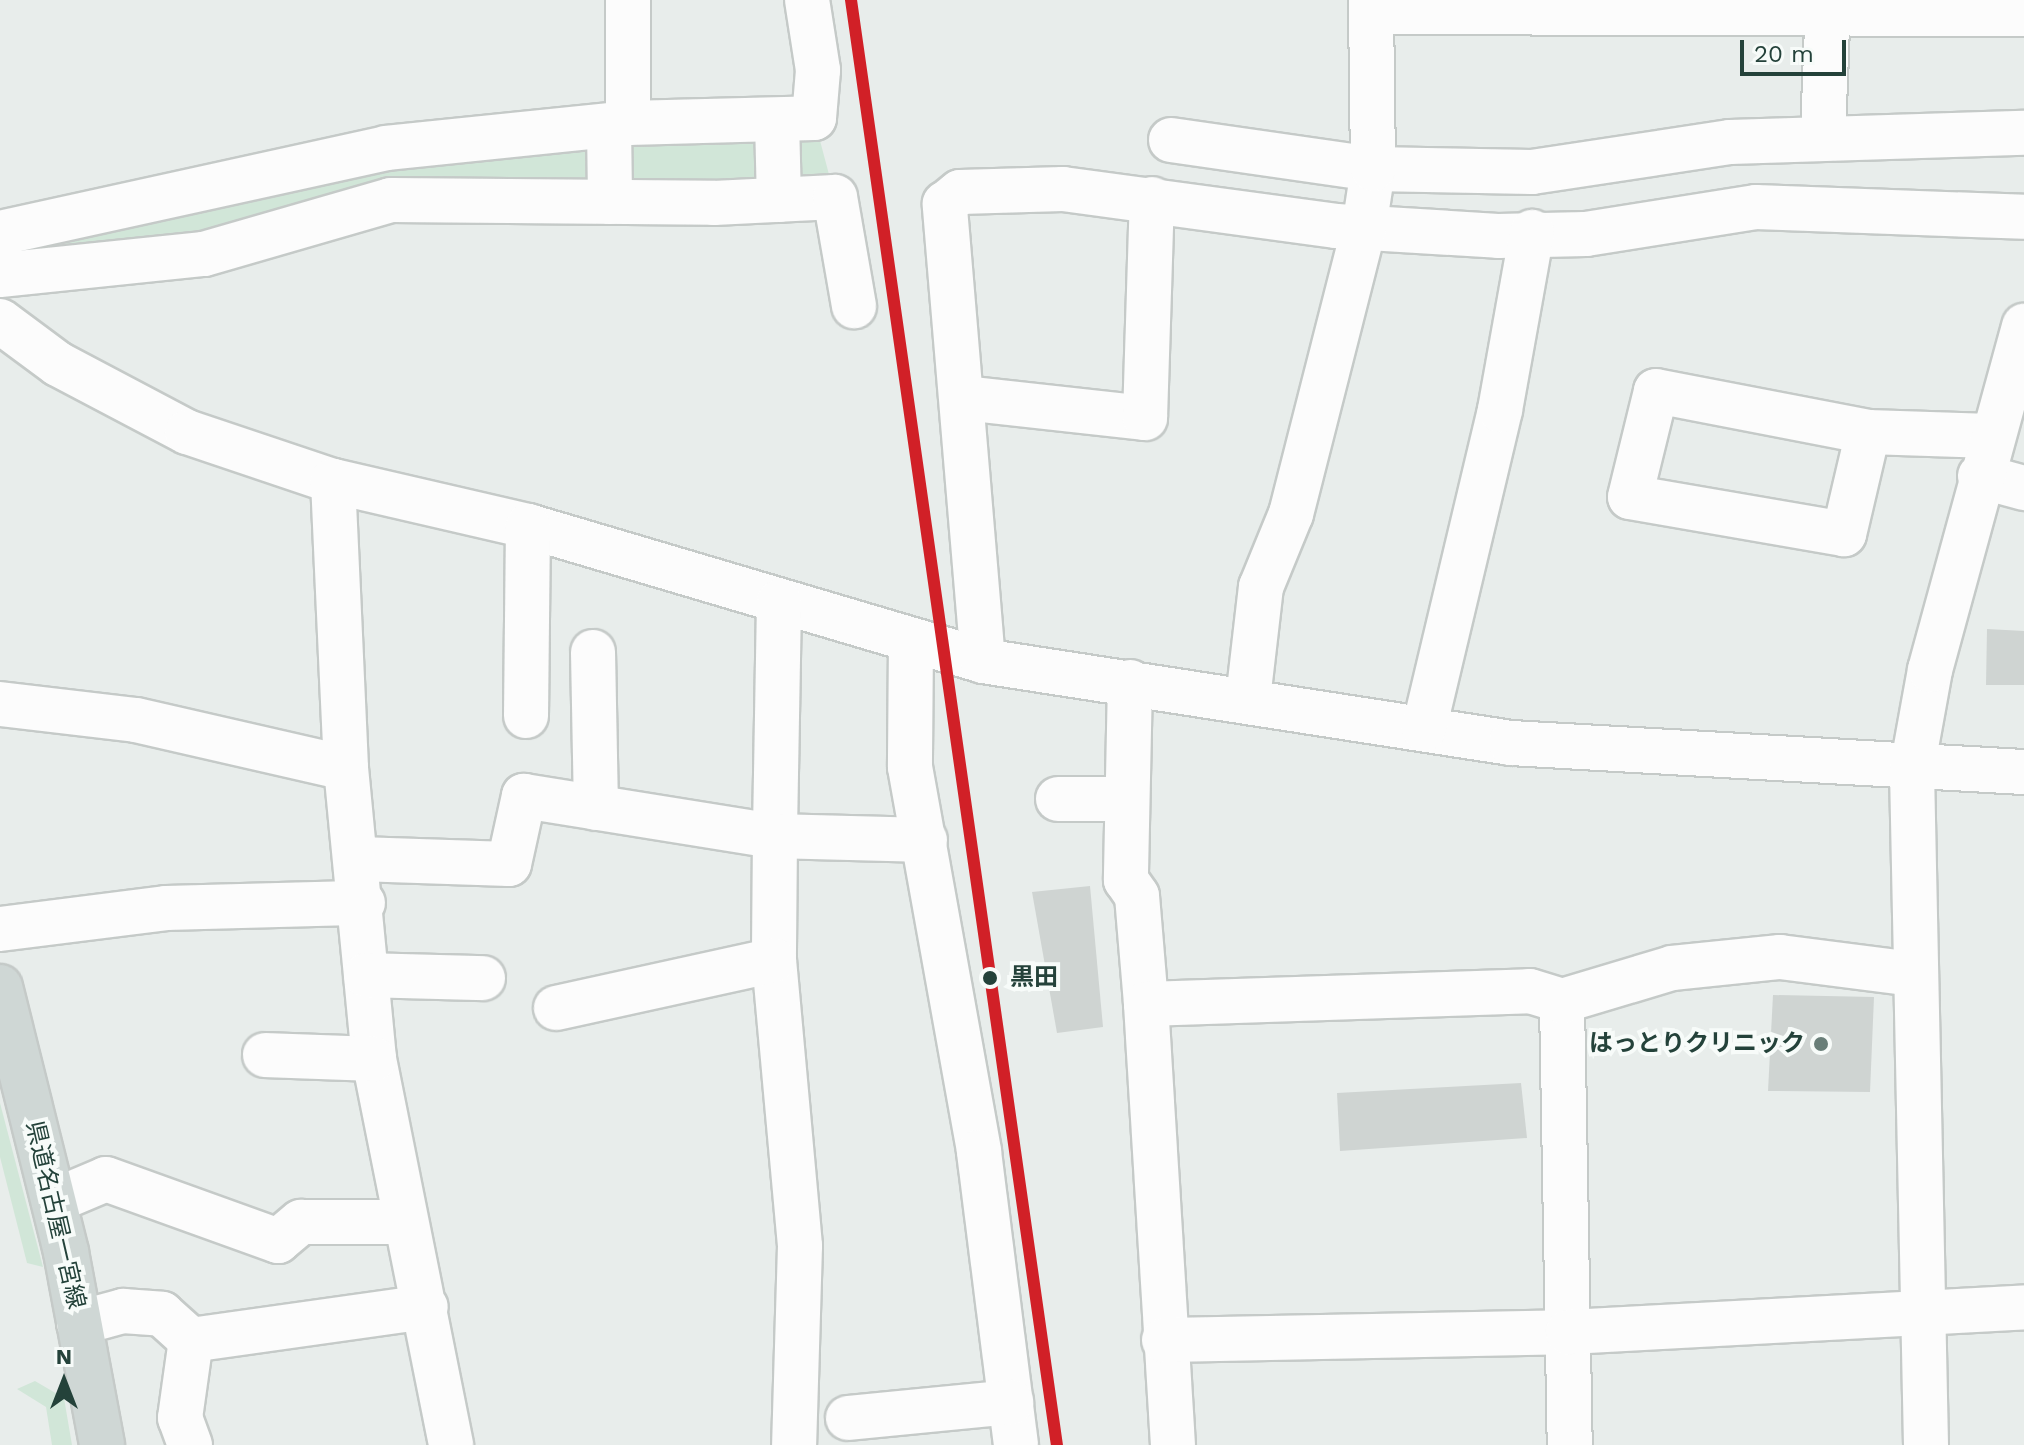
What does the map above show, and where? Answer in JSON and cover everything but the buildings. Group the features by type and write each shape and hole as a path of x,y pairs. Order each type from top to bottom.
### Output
{"main road":[{"name":"県道名古屋一宮線","path":"0,987 54,1201 102,1445"}],"street":[{"path":"610,202 628,0"},
{"path":"0,233 386,148 618,125 814,118 820,106 807,0"},
{"path":"1248,699 1261,587 1291,514 1364,228 1373,169 1371,6 1828,7 2024,14"},
{"path":"1823,135 1828,7"},
{"path":"777,120 779,200"},
{"path":"1171,140 1373,169 1532,172 1823,135 2024,133"},
{"path":"386,148 391,200"},
{"path":"983,661 964,398 945,204 960,192 991,187 1152,199 1364,228 1586,234 1756,207 2024,217"},
{"path":"0,275 204,254 391,200 610,202 835,197 854,306"},
{"path":"964,398 1145,418 1152,199"},
{"path":"1424,729 1500,410 1532,232"},
{"path":"0,321 58,364 187,432 333,481 528,526 983,661 1248,699 1424,729 1652,755 2024,772"},
{"path":"1926,1445 1913,974 1912,769 1985,456 2019,365 2024,326"},
{"path":"1868,432 1844,534 1630,497 1656,391 1868,432 1985,456 2024,488"},
{"path":"333,481 346,768 363,903 374,1059 405,1222 426,1307 451,1445"},
{"path":"526,716 528,526"},
{"path":"779,602 774,960 800,1246 794,1445"},
{"path":"911,642 910,767 979,1152 1016,1445"},
{"path":"593,652 596,808"},
{"path":"1130,682 1126,880 1137,896 1146,1004 1164,1340 1173,1445"},
{"path":"0,704 136,720 346,768"},
{"path":"358,859 509,864 524,796 775,836 925,840"},
{"path":"1058,799 1127,799"},
{"path":"0,929 166,908 363,903"},
{"path":"1146,1004 1530,991 1562,1001 1672,968 1780,957 1913,974"},
{"path":"556,1008 774,960"},
{"path":"366,975 483,978"},
{"path":"1562,1001 1570,1445"},
{"path":"265,1055 374,1059"},
{"path":"54,1201 106,1179 278,1241 301,1222 405,1222"},
{"path":"79,1323 123,1311 162,1314 191,1340 426,1307"},
{"path":"1164,1340 1568,1332 1921,1317 2024,1307"},
{"path":"190,1445 180,1418 191,1340"},
{"path":"848,1418 1011,1402"}],"green space":[{"path":"814,118 835,197 391,200 0,275 0,233 140,198"},
{"path":"0,1103 43,1267 27,1263 0,1157"},
{"path":"35,1381 64,1398 72,1445 52,1445 46,1407 17,1389"}],"transit line":[{"path":"851,0 1057,1445"}],"place":[{"name":"黒田","path":"990,978"},
{"name":"はっとりクリニック","path":"1821,1044"}]}
